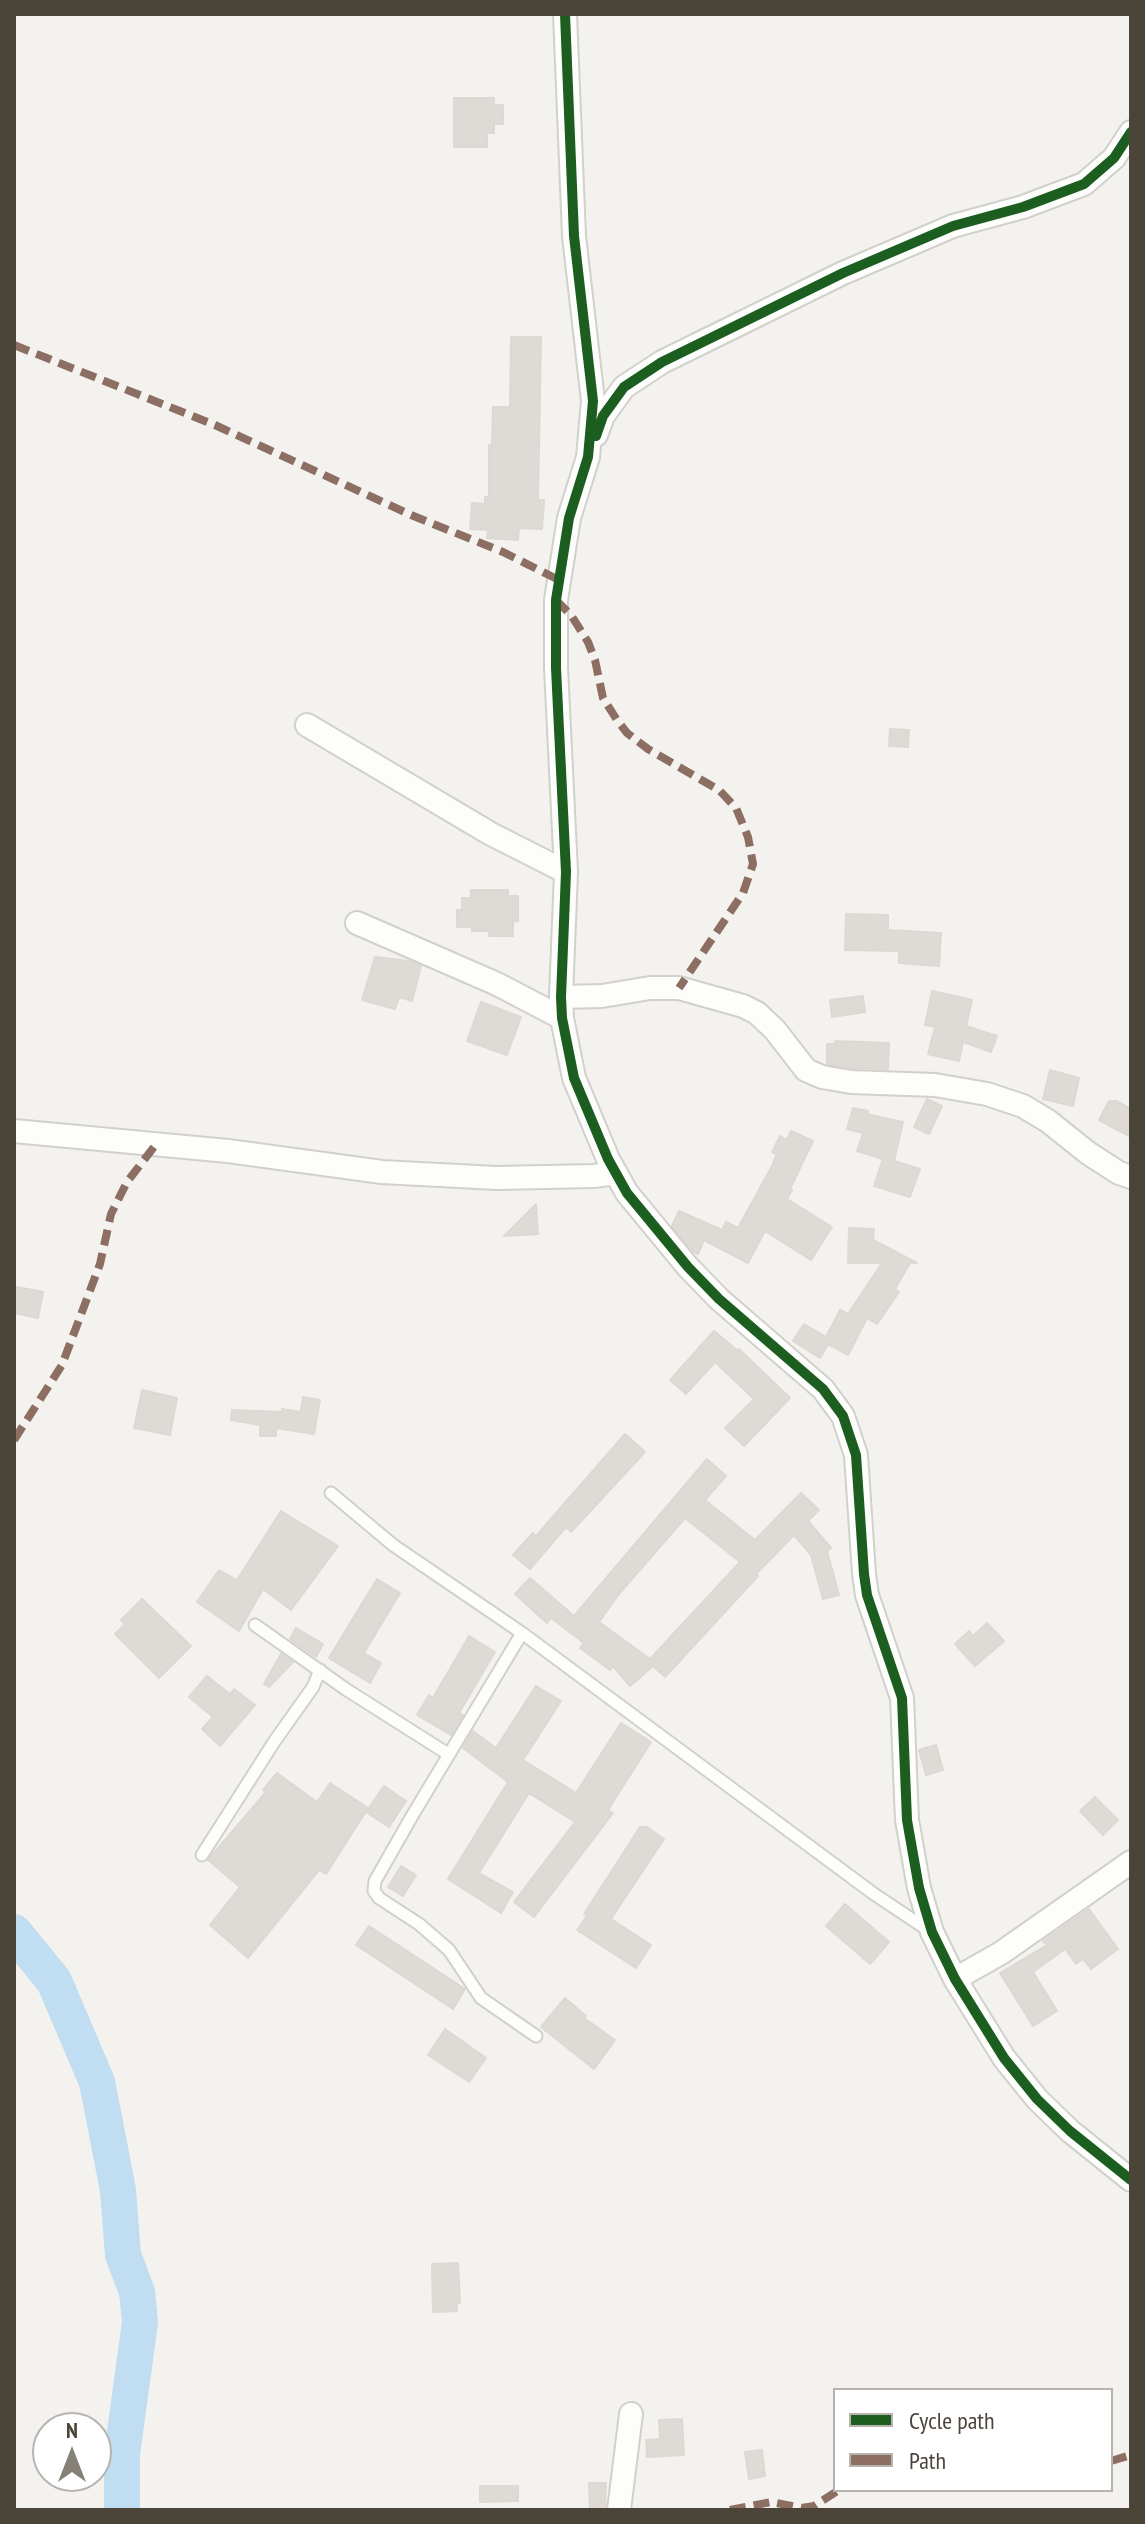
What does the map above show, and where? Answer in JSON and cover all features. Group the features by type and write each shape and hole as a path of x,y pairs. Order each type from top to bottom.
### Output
{"street":[{"path":"565,14 574,236 593,401 588,457"},
{"path":"1131,132 1114,158 1084,184 1023,207 953,226 843,273 662,362 624,387 603,416 569,518 557,579 554,638 566,872 562,1007 574,1078 627,1193 688,1267 719,1299 823,1389 843,1416 856,1455 867,1595 902,1698 907,1820 919,1888 932,1932 955,1979 1004,2058 1037,2099 1070,2131 1131,2180"},
{"path":"307,725 491,834 566,872"},
{"path":"357,923 497,984 562,1007 650,988 679,988 743,1006 757,1013 775,1030 806,1070 822,1077 851,1082 935,1085 999,1098 1023,1106 1048,1121 1088,1153 1131,1177"},
{"path":"14,1131 228,1151 382,1172 496,1178 616,1173"},
{"path":"955,1979 1014,1944 1131,1862"},
{"path":"619,2510 631,2414"}],"lane":[{"path":"331,1493 393,1545 522,1633 874,1894 932,1932"},
{"path":"255,1625 448,1754"},
{"path":"522,1633 383,1867 375,1881 374,1891 379,1898 419,1924 449,1950 481,1998 536,2036"},
{"path":"202,1855 313,1687 320,1670"}],"building":[{"path":"454,98 494,98 494,105 503,105 503,124 494,124 494,133 487,133 487,147 454,147"},
{"path":"511,337 541,337 538,500 544,500 542,529 519,528 518,540 487,538 488,530 470,529 472,503 485,504 485,497 489,497 493,407 510,407"},
{"path":"890,729 909,730 908,747 889,746"},
{"path":"471,890 508,890 508,896 518,896 518,921 513,921 513,936 489,936 489,931 457,927 457,910 462,910 462,898 471,898"},
{"path":"846,914 888,915 888,930 941,933 939,966 899,963 899,951 845,950"},
{"path":"375,957 409,961 421,966 412,1001 399,997 395,1009 362,1000"},
{"path":"932,991 972,1000 966,1026 997,1036 991,1052 963,1042 959,1061 928,1054 935,1027 925,1025"},
{"path":"863,996 865,1012 832,1017 830,1000"},
{"path":"481,1002 521,1017 507,1055 467,1041"},
{"path":"835,1041 889,1043 888,1069 827,1064 827,1044 836,1044"},
{"path":"1050,1070 1079,1078 1073,1106 1043,1099"},
{"path":"927,1099 942,1106 929,1134 914,1127"},
{"path":"1109,1101 1131,1109 1131,1137 1099,1120"},
{"path":"853,1108 903,1122 894,1161 920,1169 910,1197 874,1186 883,1159 857,1151 863,1133 847,1129"},
{"path":"791,1131 813,1141 787,1199 832,1227 811,1260 765,1231 748,1263 704,1240 698,1254 694,1252 672,1226 679,1211 722,1230 726,1222 738,1228 772,1166 777,1154 772,1152 780,1136 787,1140"},
{"path":"536,1204 538,1234 504,1236"},
{"path":"849,1228 874,1229 873,1240 917,1263 910,1263 895,1289 899,1292 877,1324 867,1318 848,1355 828,1344 820,1358 793,1341 804,1324 826,1337 840,1310 848,1314 882,1263 848,1263"},
{"path":"17,1287 43,1292 38,1318 14,1313"},
{"path":"714,1331 739,1349 790,1398 744,1446 725,1428 754,1399 715,1362 686,1394 670,1380"},
{"path":"142,1390 177,1398 170,1435 134,1428"},
{"path":"303,1397 320,1400 314,1434 276,1428 276,1436 260,1436 260,1425 231,1420 232,1410 282,1412 282,1409 301,1412"},
{"path":"625,1434 645,1452 571,1532 566,1527 530,1569 513,1555 533,1533 536,1536"},
{"path":"707,1459 726,1476 705,1500 755,1540 801,1493 819,1510 808,1521 831,1548 827,1551 839,1595 823,1599 811,1555 794,1535 665,1677 653,1666 630,1686 613,1666 610,1670 580,1648 584,1643 551,1618 547,1623 515,1594 530,1578 574,1616","holes":["685,1518 740,1562 650,1659 599,1622 619,1594"]},
{"path":"281,1511 338,1546 291,1610 263,1589 239,1631 197,1602 219,1570 237,1580"},
{"path":"377,1579 400,1593 364,1653 381,1663 370,1683 329,1658"},
{"path":"142,1599 191,1646 159,1678 115,1634 125,1624 121,1620"},
{"path":"987,1623 1004,1641 975,1666 955,1644 969,1631 973,1636"},
{"path":"296,1628 323,1644 316,1657 290,1639"},
{"path":"469,1636 495,1652 459,1713 463,1715 451,1735 417,1715 429,1695 433,1698"},
{"path":"281,1654 293,1662 269,1687 264,1684"},
{"path":"207,1676 230,1694 234,1689 255,1705 220,1746 202,1729 213,1717 189,1697"},
{"path":"536,1686 561,1701 523,1760 576,1793 621,1723 651,1742 608,1810 613,1813 534,1917 514,1902 575,1822 529,1793 479,1873 513,1892 501,1913 448,1879 508,1782 463,1748 473,1731 496,1748"},
{"path":"936,1745 943,1770 926,1775 919,1750"},
{"path":"277,1773 317,1802 330,1783 368,1808 326,1874 319,1870 248,1958 210,1925 240,1887 208,1860 266,1792 263,1790"},
{"path":"384,1786 406,1801 389,1827 366,1812"},
{"path":"1095,1797 1118,1820 1103,1835 1080,1811"},
{"path":"640,1827 647,1827 664,1839 611,1919 651,1945 636,1968 577,1930"},
{"path":"401,1866 416,1875 403,1896 388,1887"},
{"path":"845,1904 889,1942 870,1964 826,1926"},
{"path":"1089,1909 1118,1949 1091,1969 1083,1959 1076,1964 1065,1949 1033,1972 1057,2011 1033,2026 1000,1973 1047,1945 1043,1941"},
{"path":"369,1926 465,1989 453,2009 356,1945"},
{"path":"565,1998 586,2016 584,2018 615,2040 594,2069 541,2027"},
{"path":"445,2029 486,2058 469,2082 428,2055"},
{"path":"458,2263 460,2303 457,2303 457,2311 433,2312 432,2264"},
{"path":"682,2419 684,2455 647,2457 646,2440 660,2439 659,2420"},
{"path":"762,2450 765,2476 749,2479 745,2452"},
{"path":"589,2483 606,2483 605,2510 590,2510"},
{"path":"480,2486 518,2486 518,2501 480,2502"}],"waterway":[{"path":"14,1932 54,1981 97,2082 118,2190 123,2255 137,2292 140,2322 122,2454 122,2510"}],"marked path":[{"path":"14,345 215,425 411,515 503,552 557,579"},
{"path":"556,600 571,615 588,642 603,698 627,733 648,749 719,790 736,808 748,837 753,864 743,893 679,988"},
{"path":"14,1440 62,1365 100,1264 111,1214 127,1182 157,1143"},
{"path":"1113,2460 1131,2455"},
{"path":"730,2510 771,2502 802,2508 814,2506 836,2492"}],"cycle path":[{"path":"565,14 574,236 593,401 588,457 569,518 556,600 556,668 566,872 561,997 574,1078 608,1159 627,1193 688,1267 719,1299 823,1389 843,1416 856,1455 867,1595 902,1698 907,1820 919,1888 932,1932 955,1979 1004,2058 1037,2099 1070,2131 1131,2180"},
{"path":"596,436 603,416 624,387 662,362 843,273 953,226 1023,207 1084,184 1114,158 1131,132"}]}
